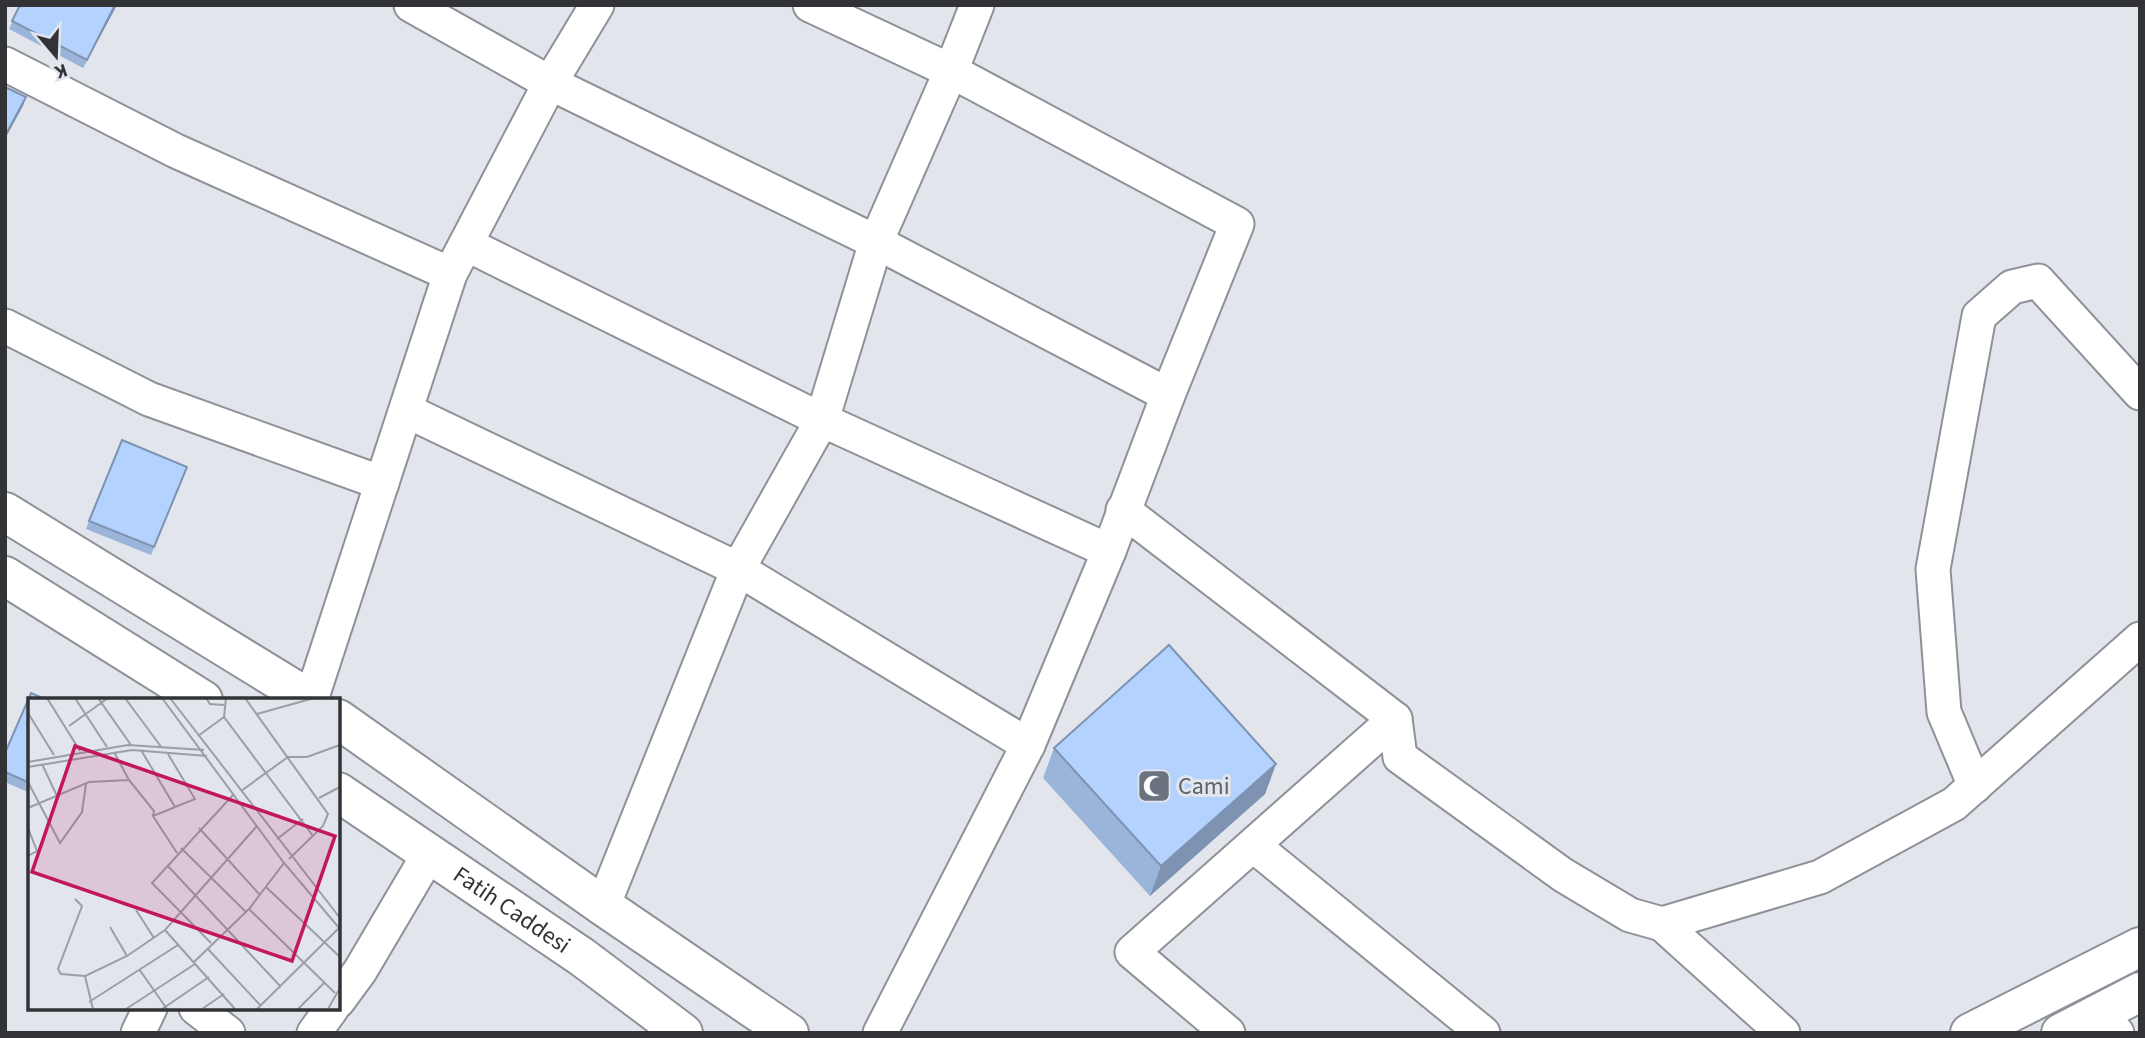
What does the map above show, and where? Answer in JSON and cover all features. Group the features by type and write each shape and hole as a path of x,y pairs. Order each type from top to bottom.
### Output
{"main road":[{"path":"5,512 308,698"},
{"path":"5,576 200,698"},
{"path":"340,720 789,1033"},
{"name":"Fatih Caddesi","path":"340,793 582,957 683,1033"},
{"path":"1970,1033 2140,947"},
{"path":"2061,1033 2108,1023 2140,992"}],"street":[{"path":"411,5 550,83 876,242 1168,395"},
{"path":"312,698 450,274 550,83 597,5"},
{"path":"810,5 951,71 1237,224 1109,551 1028,745 880,1033"},
{"path":"603,906 738,569 822,420 876,242 977,5"},
{"path":"5,64 176,151 450,274"},
{"path":"466,244 822,420 1109,551"},
{"path":"1975,786 1944,712 1933,569 1979,316 2011,287 2038,281 2140,393"},
{"path":"5,326 149,399 382,483"},
{"path":"407,411 738,569 1028,745"},
{"path":"1123,510 1395,719 1399,757 1563,875 1630,915 1662,924 1783,1033"},
{"path":"1662,924 1820,877 1954,804 2140,639"},
{"path":"1228,1033 1132,952 1395,719"},
{"path":"1254,846 1483,1033"},
{"path":"340,998 360,971 429,854"},
{"path":"138,1033 149,1010"},
{"path":"199,1010 228,1033"},
{"path":"314,1033 331,1010"}],"building":[{"path":"20,5 115,5 87,60 12,21"},
{"path":"5,87 26,97 5,136"},
{"path":"122,440 187,467 154,547 89,521"},
{"name":"Cami","path":"1169,645 1276,764 1161,866 1054,748"},
{"path":"31,693 42,698 29,698"},
{"path":"28,700 28,782 5,772 5,753"}],"place":[{"name":"Cami","path":"1154,786"}]}
